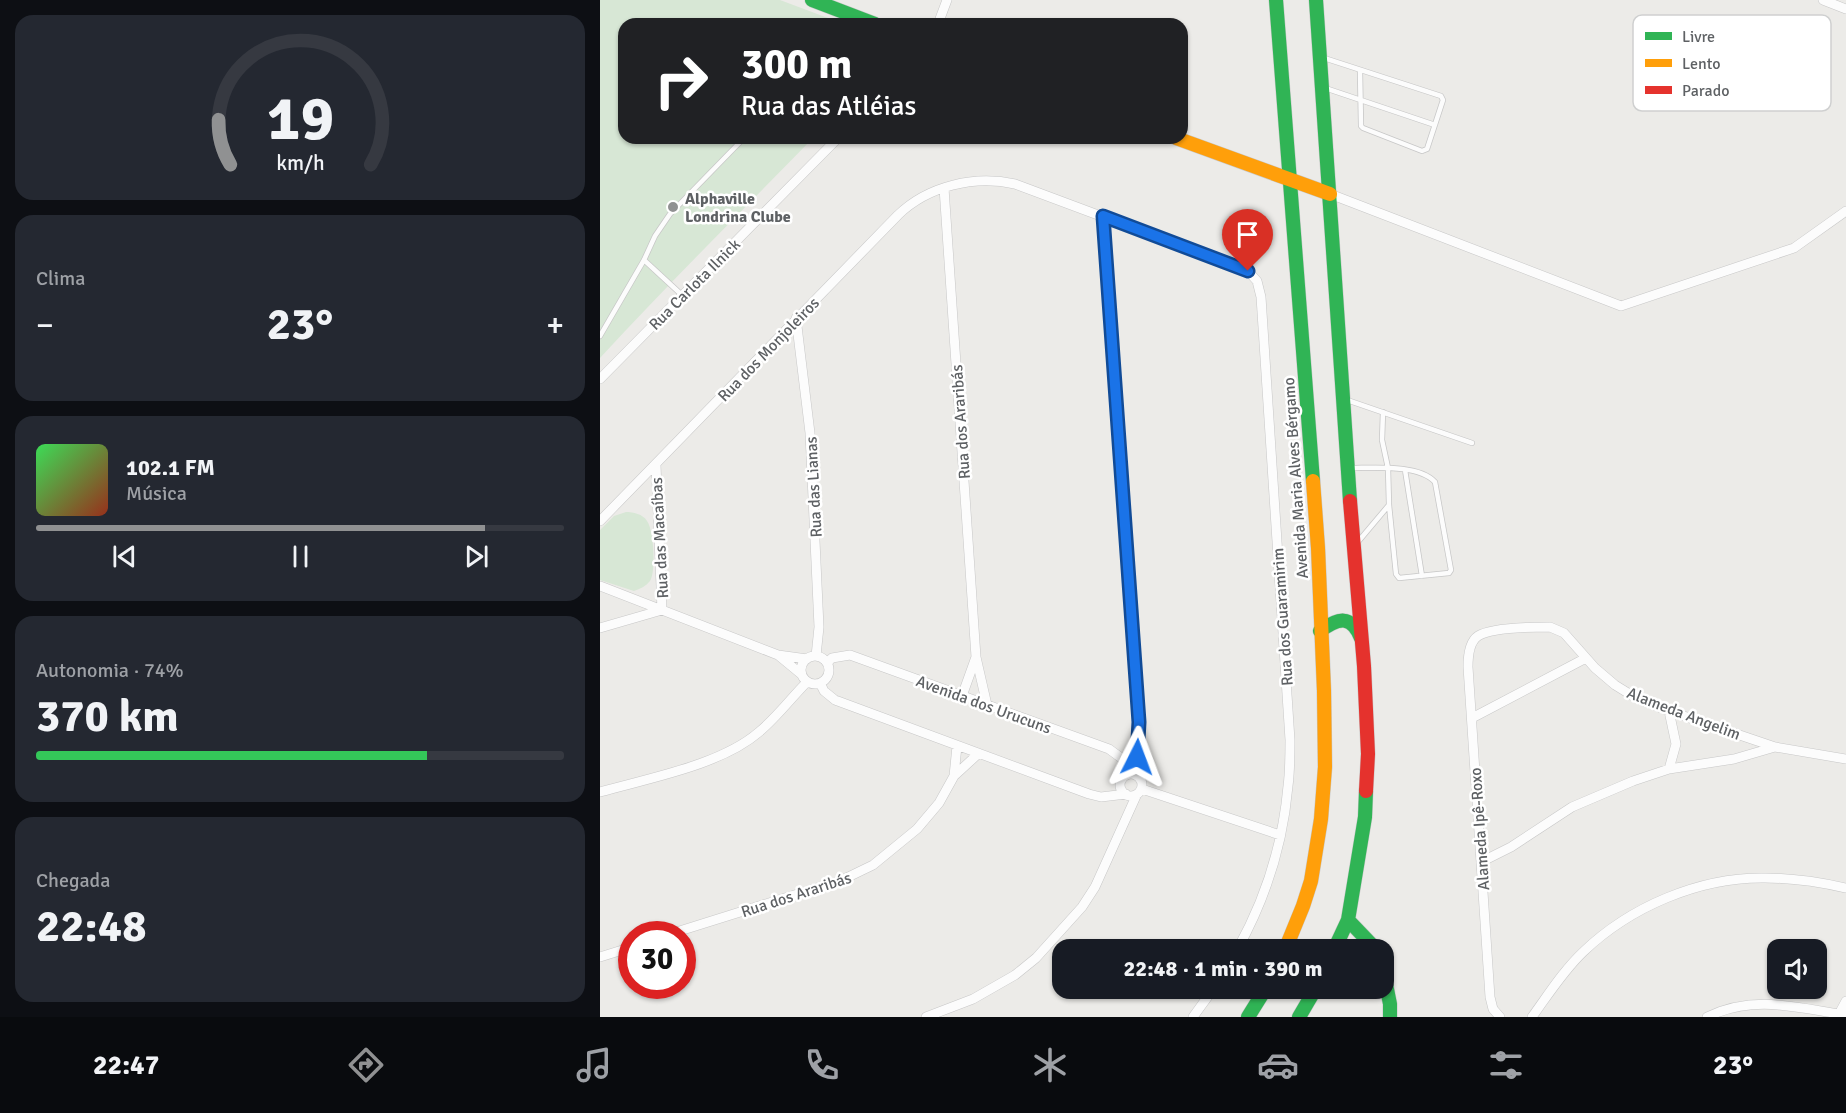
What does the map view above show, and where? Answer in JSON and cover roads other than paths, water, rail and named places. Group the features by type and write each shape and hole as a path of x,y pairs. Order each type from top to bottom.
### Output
{"street":[{"path":"812,0 859,18"},
{"path":"940,18 947,0"},
{"name":"Avenida Maria Alves Bérgamo","path":"1276,0 1318,548 1324,691 1325,767 1322,819 1311,881 1290,939"},
{"path":"1316,0 1362,640 1368,754 1365,817 1348,921 1339,939"},
{"path":"1823,0 1846,9"},
{"path":"1188,143 1330,194 1621,306 1794,248 1846,211"},
{"name":"Rua Carlota Ilnick","path":"600,379 832,144"},
{"name":"Rua dos Monjoleiros","path":"600,521 902,211 924,196 944,188 973,182 1007,182 1248,271 1255,277"},
{"name":"Rua dos Araribás","path":"944,188 976,657 987,705"},
{"path":"1103,216 1139,722 1134,774"},
{"name":"Rua dos Guaramirim","path":"1243,939 1265,890 1280,835 1289,784 1290,740 1261,297 1255,277"},
{"name":"Rua das Lianas","path":"796,318 810,433 819,627 811,657"},
{"name":"Rua das Macaíbas","path":"656,465 662,610"},
{"path":"600,586 778,655 820,657 827,663 827,677 820,683 811,683 778,655"},
{"path":"600,628 662,610"},
{"path":"1320,631 1334,621 1347,621 1357,628 1362,640"},
{"name":"Alameda Angelim","path":"1474,640 1493,630 1550,627 1564,633 1604,676 1626,692 1669,711 1775,747 1846,759"},
{"name":"Alameda Ipê-Roxo","path":"1474,640 1468,660 1490,997 1493,1009 1500,1017"},
{"name":"Avenida dos Urucuns","path":"827,663 832,658 850,655 1113,750 1134,774"},
{"path":"600,792 726,753 758,733 804,678 802,666 811,657"},
{"name":"Rua dos Araribás","path":"962,696 976,657"},
{"path":"1472,718 1586,658"},
{"path":"820,683 824,692 835,700 1089,794 1101,797 1126,794 1133,796 1139,791"},
{"path":"1669,711 1676,744 1669,769"},
{"name":"Rua dos Araribás","path":"954,776 957,746"},
{"path":"1482,862 1511,847 1572,807 1633,781 1669,769 1734,759 1775,747"},
{"name":"Rua dos Araribás","path":"696,926 842,880 873,865 917,829 939,803 954,776 978,754"},
{"path":"926,1017 974,999 1015,975 1036,958 1082,907 1095,887 1139,791 1142,782 1134,774"},
{"path":"1126,794 1121,789 1121,782 1124,776 1134,774"},
{"path":"1139,791 1280,835"},
{"path":"1532,1017 1571,964 1622,921 1650,905 1714,884 1747,879 1795,879 1846,888"},
{"path":"1348,921 1366,939"},
{"path":"600,957 618,951"},
{"path":"1193,1017 1206,999"},
{"path":"1248,1017 1259,999"},
{"path":"1299,1017 1310,999"},
{"path":"1388,999 1390,1017"},
{"path":"1707,1017 1738,1007 1769,1004 1791,1005 1841,1016 1846,1001"}],"lane":[{"path":"1321,57 1441,96 1443,100 1426,149 1422,151 1361,126 1360,70"},
{"path":"1323,87 1435,125"},
{"path":"600,336 644,260 655,236 670,214 738,144"},
{"path":"644,260 683,296"},
{"path":"1344,399 1472,443"},
{"path":"1348,468 1388,468 1431,477 1435,482 1451,570 1449,573 1399,578 1396,574 1388,468 1382,440 1383,412"},
{"path":"1406,470 1422,576"},
{"path":"1354,547 1389,505"}],"place":[{"name":"Alphaville Londrina Clube","path":"673,207"}]}
